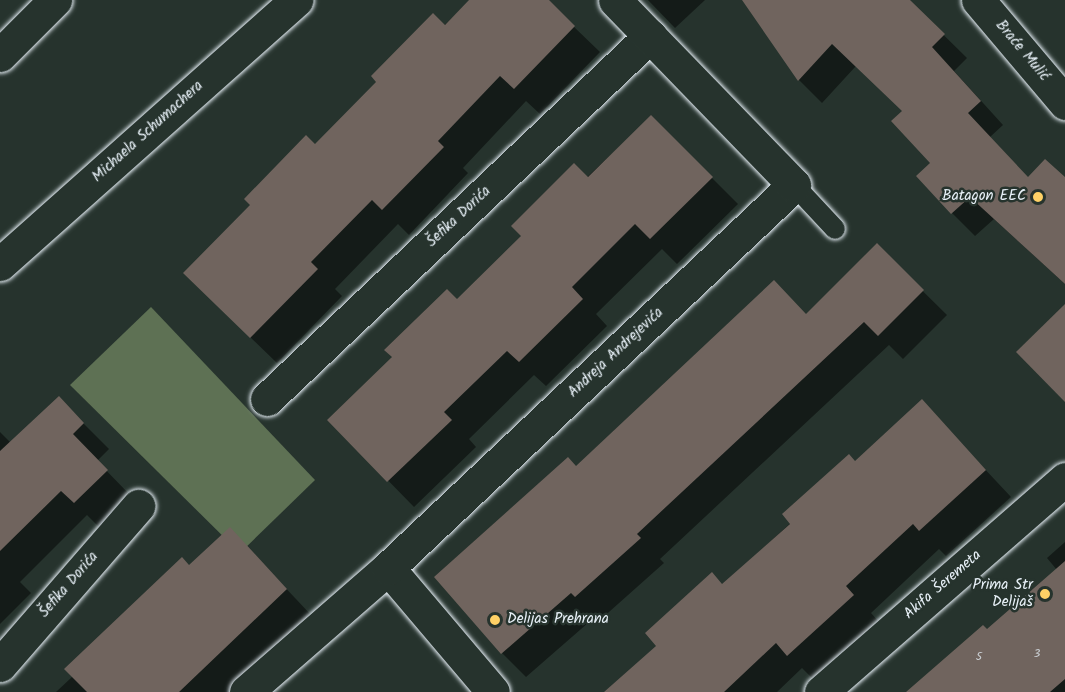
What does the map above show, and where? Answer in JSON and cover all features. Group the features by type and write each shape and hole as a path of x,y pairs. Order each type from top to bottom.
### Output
{"street":[{"path":"0,55 55,0"},
{"name":"Michaela Schumachera","path":"0,264 296,0"},
{"path":"615,0 794,185"},
{"name":"Braće Mulić","path":"978,0 1065,104"},
{"name":"Šefika Dorića","path":"267,399 650,36"},
{"name":"Andreja Andrejevića","path":"246,692 388,568 794,185"},
{"name":"Akifa Šeremeta","path":"821,692 1065,479"},
{"name":"Šefika Dorića","path":"0,665 138,506"},
{"path":"388,568 493,692"}],"lane":[{"path":"794,185 835,229"}],"green space":[{"path":"151,307 315,480 240,553 70,385"}],"building":[{"path":"469,0 549,0 575,26 514,89 500,76 438,141 444,147 382,210 372,200 311,262 318,269 250,338 183,273 250,205 244,199 306,135 315,144 376,82 371,76 433,13 445,25"},
{"path":"742,0 910,0 945,34 932,47 981,101 968,113 1028,177 1045,159 1065,177 1065,284 970,197 951,214 916,176 930,163 891,121 902,111 832,44 798,81"},
{"path":"651,115 713,177 650,239 635,224 572,287 583,299 519,362 507,351 444,412 452,420 387,482 327,420 392,357 384,350 447,289 457,299 521,236 511,226 574,163 588,177"},
{"path":"877,243 924,290 878,336 864,322 637,534 641,538 575,597 571,593 501,654 434,577 568,457 576,466 774,280 806,314"},
{"path":"1065,304 1065,402 1016,352"},
{"path":"59,396 84,423 73,434 108,470 74,503 61,491 0,551 0,451"},
{"path":"922,399 986,470 919,531 913,524 846,586 854,595 787,656 776,643 724,692 604,692 656,646 645,633 712,572 722,584 790,524 782,514 849,454 855,461"},
{"path":"230,527 287,589 179,692 87,692 64,669 182,557 189,565"},
{"path":"1065,561 1065,679 1050,692 906,692 983,625 987,629"}],"place":[{"name":"Batagon EEC","path":"1038,197"},
{"name":"Prima Str Delijaš","path":"1045,594"},
{"name":"Delijas Prehrana","path":"495,620"}]}
